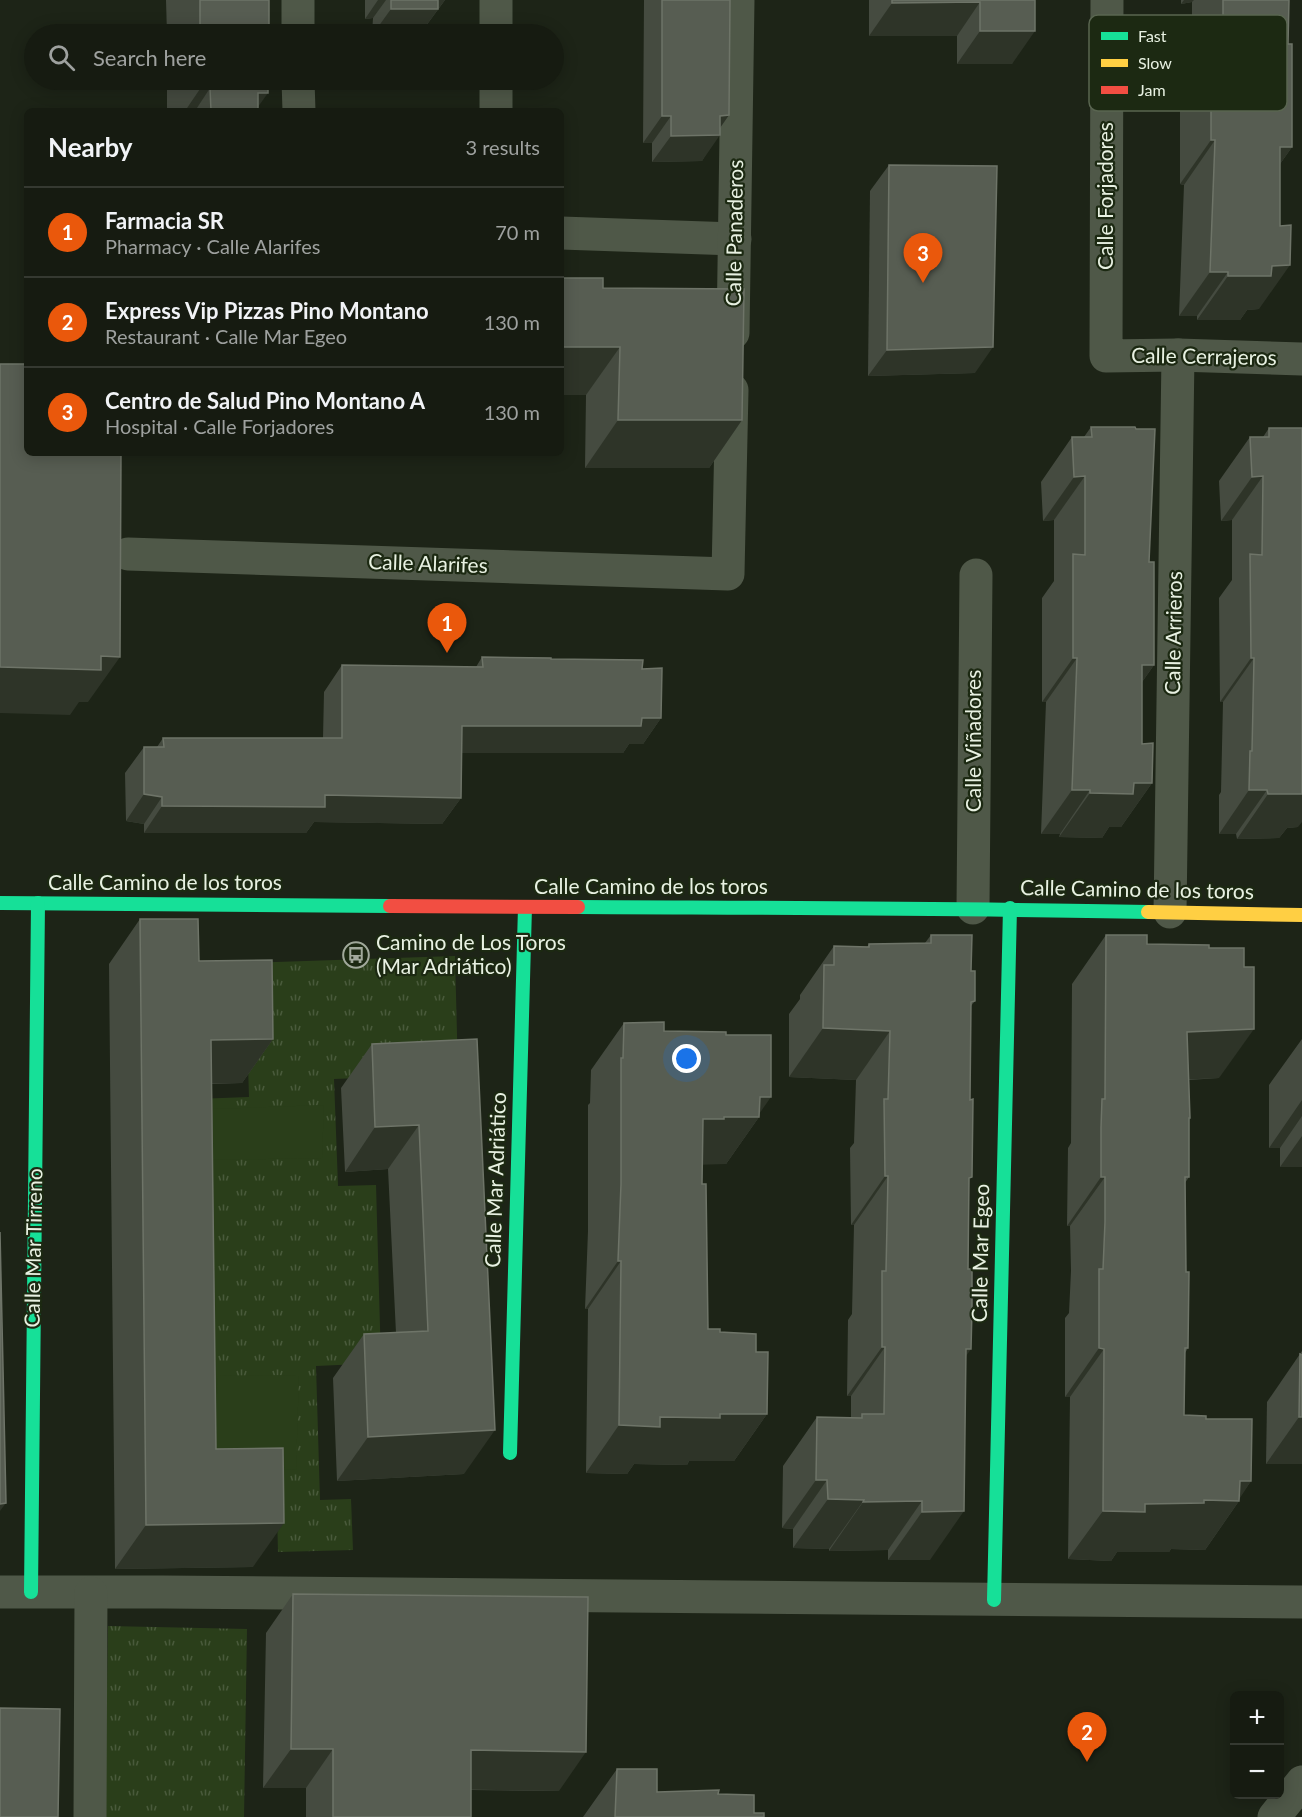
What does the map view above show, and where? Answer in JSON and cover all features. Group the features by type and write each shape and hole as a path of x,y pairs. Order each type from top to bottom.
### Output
{"street":[{"path":"298,0 298,24"},
{"path":"496,0 496,24"},
{"name":"Calle Panaderos","path":"728,574 738,0"},
{"name":"Calle Forjadores","path":"1107,0 1107,15"},
{"path":"298,90 299,108"},
{"path":"496,90 496,108"},
{"name":"Calle Forjadores","path":"1106,356 1107,111"},
{"path":"564,233 735,239"},
{"name":"Calle Cerrajeros","path":"1106,356 1178,355 1302,359"},
{"name":"Calle Arrieros","path":"1170,912 1178,355"},
{"name":"Calle Alarifes","path":"128,554 728,574"},
{"name":"Calle Viñadores","path":"973,908 976,575"},
{"name":"Calle Camino de los toros","path":"0,903 1010,908 1302,915"},
{"name":"Calle Mar Tirreno","path":"15,1592 38,903"},
{"name":"Calle Mar Adriático","path":"510,1454 525,907"},
{"name":"Calle Mar Egeo","path":"994,1600 1010,908"},
{"path":"15,1592 1302,1602"},
{"path":"90,1817 92,1593"},
{"path":"1274,1817 1302,1782"}],"green space":[{"path":"455,956 458,1074 334,1079 338,1186 376,1185 381,1363 316,1366 320,1500 351,1499 353,1550 278,1552 276,1471 208,1473 196,1099 249,1097 245,963"},
{"path":"324,1105 322,1158 209,1160 210,1109"},
{"path":"299,1375 296,1470 213,1467 218,1376"},
{"path":"108,1626 247,1629 244,1817 105,1817"}],"building":[{"path":"200,0 269,0 269,24 200,24"},
{"path":"391,0 438,0 438,9 391,9"},
{"path":"662,0 730,0 729,115 720,116 720,135 671,136 671,116 662,116"},
{"path":"892,0 1035,0 1035,31 980,31 980,2 892,3"},
{"path":"1223,0 1289,0 1288,44 1292,44 1292,147 1280,147 1280,226 1291,225 1290,265 1272,266 1271,276 1228,276 1228,272 1210,272 1215,140 1211,140 1211,111 1287,111 1287,15 1223,15"},
{"path":"210,90 268,90 268,93 258,93 258,108 211,108"},
{"path":"889,165 997,166 993,347 887,350"},
{"path":"564,278 603,278 603,288 744,289 742,420 618,420 620,347 564,347"},
{"path":"0,364 24,364 24,456 121,456 120,657 101,656 101,670 0,667"},
{"path":"1091,427 1155,429 1149,562 1154,562 1154,665 1142,665 1142,744 1153,743 1152,783 1134,783 1133,794 1090,793 1090,790 1072,790 1077,658 1073,658 1073,554 1085,555 1085,476 1074,477 1072,437 1092,437"},
{"path":"1269,428 1302,428 1302,794 1268,794 1267,790 1249,790 1254,658 1251,658 1250,554 1262,555 1263,476 1252,477 1250,437 1269,437"},
{"path":"482,657 643,660 642,669 662,668 661,718 642,718 641,726 462,726 461,798 325,795 325,807 162,806 162,797 144,794 144,747 164,747 163,738 342,738 342,665 483,667"},
{"path":"140,919 198,919 199,961 272,960 273,1039 211,1040 216,1449 283,1448 284,1523 146,1525"},
{"path":"931,935 972,935 971,971 975,971 975,1001 971,1002 970,1100 973,1099 968,1269 972,1269 972,1309 971,1349 966,1349 964,1511 922,1512 922,1501 863,1502 864,1500 828,1499 827,1480 816,1480 817,1417 862,1418 862,1414 884,1414 885,1347 882,1347 882,1271 886,1271 888,1176 885,1176 884,1099 888,1099 890,1031 823,1028 824,965 834,965 834,946 869,947 869,944 931,943"},
{"path":"1106,935 1147,935 1147,944 1244,948 1244,967 1254,967 1254,1029 1187,1032 1190,1118 1189,1177 1185,1177 1186,1272 1189,1272 1184,1415 1206,1416 1206,1419 1252,1419 1251,1481 1240,1481 1239,1501 1204,1500 1204,1503 1145,1504 1145,1512 1103,1511 1104,1349 1099,1348 1099,1269 1103,1269 1105,1222 1105,1177 1101,1177 1101,1128 1102,1099 1105,1099"},
{"path":"664,1022 664,1031 771,1035 771,1097 760,1097 759,1117 703,1119 702,1184 706,1184 708,1329 756,1334 756,1352 768,1352 767,1414 720,1414 720,1418 660,1417 660,1427 619,1425 621,1261 618,1261 621,1184 621,1058 623,1058 624,1023"},
{"path":"477,1039 495,1430 368,1437 364,1334 428,1331 419,1125 375,1127 372,1044"},
{"path":"0,1232 6,1503 0,1504"},
{"path":"1300,1354 1302,1355 1302,1417 1299,1417"},
{"path":"293,1594 588,1597 586,1752 471,1750 471,1817 333,1817 333,1749 291,1749"},
{"path":"0,1708 60,1709 58,1817 0,1817"},
{"path":"617,1769 657,1769 657,1792 719,1790 718,1794 754,1795 754,1813 764,1813 764,1817 615,1817"}],"traffic: fast":[{"path":"0,903 390,906"},
{"path":"31,1592 38,903"},
{"path":"510,1453 525,907"},
{"path":"578,907 1148,912"},
{"path":"994,1600 1010,908"}],"traffic: slow":[{"path":"1148,912 1302,915"}],"traffic: jam":[{"path":"390,906 578,907"}],"place":[{"name":"Centro de Salud Pino Montano A","path":"923,283"},
{"name":"Farmacia SR","path":"447,653"},
{"name":"Camino de Los Toros (Mar Adriático)","path":"356,955"},
{"name":"Express Vip Pizzas Pino Montano","path":"1087,1762"}]}
